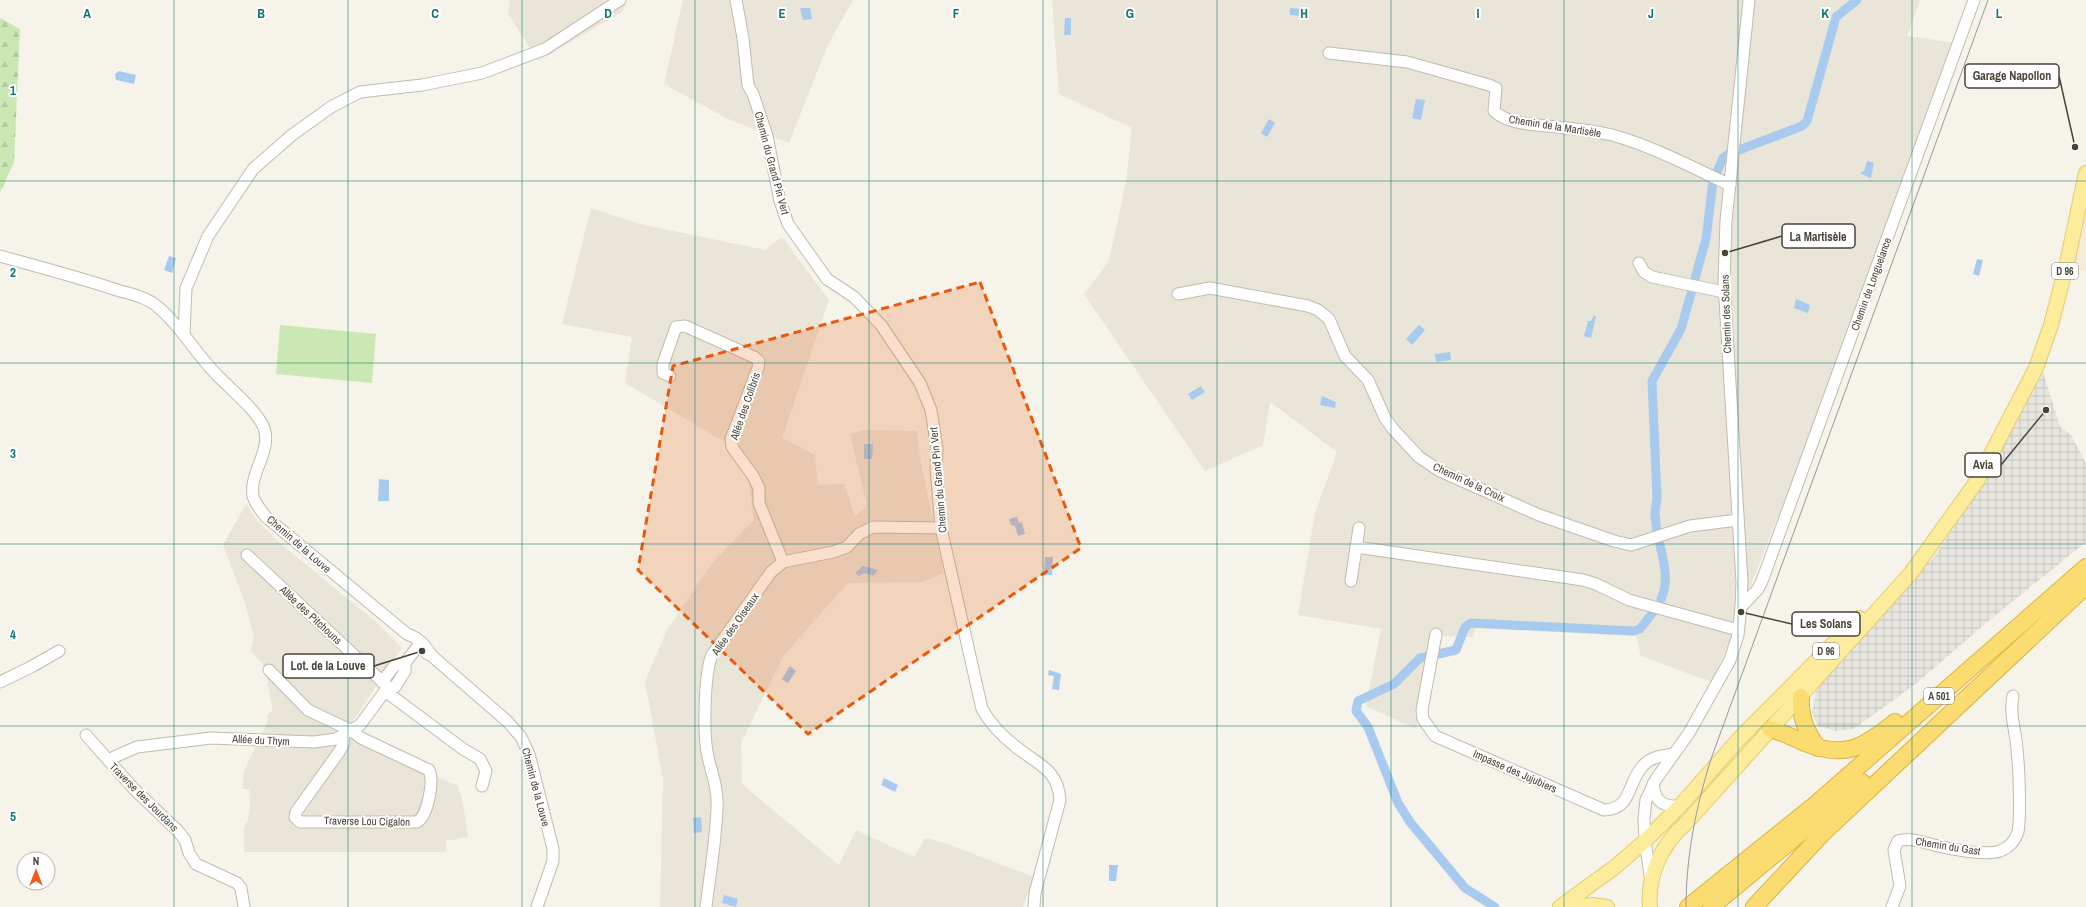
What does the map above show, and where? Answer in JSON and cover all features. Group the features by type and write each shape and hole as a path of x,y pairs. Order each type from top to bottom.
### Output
{"highway":[{"name":"A 501","path":"1707,901 2086,567"},
{"name":"A 501","path":"1688,907 1707,901 1829,811 2036,632 2086,586"},
{"path":"1770,730 1818,748 1840,751 1864,745 1880,734 2062,589"},
{"path":"1754,907 1822,834 2036,632"},
{"path":"1801,697 1803,724 1807,734 1818,748"}],"main road":[{"name":"D 96","path":"1650,906 1651,883 1655,867 1662,852 1674,833 1686,823 1801,697 1911,573 1985,468 2036,368 2051,325 2067,263 2086,173"},
{"name":"D 96","path":"1560,907 1616,867 1645,841 1722,762 1807,669 1930,547"},
{"path":"1722,762 1760,730 1770,730"},
{"path":"1570,907 1592,905 1606,907"}],"street":[{"path":"184,334 186,288 208,236 253,169 292,135 331,107 360,92 422,85 482,73 545,49 620,0"},
{"name":"Chemin du Grand Pin Vert","path":"736,0 743,38 748,86 753,94 767,136 780,201 788,224 827,279 854,297 881,325 920,383 931,410 937,448 936,470 942,528 982,709 988,720 1015,746 1049,770 1059,787 1060,800 1035,893 1034,907"},
{"name":"Chemin des Solans","path":"1651,883 1645,841 1644,818 1646,800 1653,784 1689,733 1730,660 1738,630 1741,607 1742,582 1724,292 1726,221 1749,0"},
{"name":"Chemin de Longuelance","path":"1741,607 1758,589 1859,319 1974,0"},
{"name":"Chemin de la Martisèle","path":"1329,53 1407,62 1489,85 1496,88 1494,111 1499,116 1516,122 1571,128 1612,136 1641,146 1730,185"},
{"name":"Chemin de la Louve","path":"0,256 143,298 158,306 184,334 204,362 252,411 263,427 266,437 262,458 253,482 253,496 257,505 271,521 407,634 416,637 419,645 522,737 528,754 553,850 553,861 537,907"},
{"path":"1638,263 1644,272 1652,277 1724,292"},
{"name":"Chemin de la Croix","path":"1178,294 1210,288 1308,306 1318,310 1329,319 1345,356 1368,380 1385,418 1419,457 1440,471 1539,515 1614,541 1631,545 1690,526 1738,520"},
{"name":"Allée des Colibris","path":"670,376 663,373 663,364 676,327 680,325 754,357 758,361 758,368 731,439 732,447 753,476 759,488 759,503 783,562"},
{"path":"783,562 833,552 847,547 859,534 873,527 942,528"},
{"path":"1351,581 1359,528"},
{"path":"1356,547 1583,580 1596,584 1629,600 1738,630"},
{"name":"Allée des Pitchouns","path":"247,555 388,687 457,745 480,759 486,771 482,786"},
{"name":"Allée des Oiseaux","path":"706,907 717,807 716,780 707,749 705,722 708,665 712,655 771,572 783,562"},
{"path":"1742,582 1758,577 1766,568"},
{"path":"1720,625 1735,644"},
{"name":"Impasse des Jujubiers","path":"1436,634 1422,710 1423,719 1435,736 1604,810 1617,808 1623,804 1642,766 1657,757 1673,754"},
{"name":"Allée du Thym","path":"114,757 136,747 211,738 314,742 336,740 360,725 388,687 395,665 405,663 419,645"},
{"path":"0,682 59,651"},
{"path":"269,670 308,710 348,733"},
{"name":"Chemin du Gast","path":"1892,907 1900,886 1894,850 1898,841 1907,838 1936,846 1989,852 2005,849 2015,838 2018,820 2018,757 2012,728 2011,703 2013,696"},
{"name":"Traverse Lou Cigalon","path":"348,733 429,770 431,775 426,814 422,819 417,822 300,822 296,818 296,812 339,752 348,733"},
{"name":"Traverse des Jourdans","path":"86,735 134,789 178,831 185,840 189,853 196,864 237,883 241,888 244,907"},
{"path":"1653,784 1655,795 1660,802 1672,807 1684,801"}],"highlighted area":[{"path":"980,282 1081,548 808,734 638,570 673,366"}],"shaded area":[{"path":"510,0 627,0 622,12 538,61 508,13"},
{"path":"683,0 853,0 827,47 789,143 726,118 664,84"},
{"path":"1052,0 1920,0 1907,36 1955,43 1814,432 1766,546 1727,648 1711,682 1641,656 1636,636 1476,628 1473,637 1441,636 1416,729 1366,706 1381,629 1298,615 1315,513 1337,452 1270,402 1263,445 1205,471 1084,294 1109,261 1126,182 1132,128 1059,94"},
{"path":"2086,201 2086,271 2073,268"},
{"path":"591,208 640,224 765,250 782,237 829,300 782,438 815,455 818,485 844,484 855,516 867,506 850,434 865,430 917,431 921,463 944,573 923,582 848,583 784,655 741,743 742,784 839,865 856,830 914,857 925,838 945,843 1034,877 1023,907 660,907 663,780 645,681 667,630 712,563 754,520 745,454 625,383 632,337 562,324"},
{"path":"2043,372 2060,427 2071,435 2086,464 2086,542 1986,623 1918,682 1854,729 1836,731 1818,726 1812,713 1816,690 1935,556 1986,478"},
{"path":"246,504 256,519 282,545 375,621 402,648 353,721 354,742 365,744 458,786 463,803 468,837 446,841 446,852 244,852 244,827 248,820 250,808 249,789 243,789 244,771 268,721 267,716 272,710 265,667 251,651 254,637 244,600 223,545"}],"green space":[{"path":"0,18 20,29 14,162 0,193"},
{"path":"280,325 376,334 372,383 276,374"}],"water":[{"path":"800,8 810,8 812,19 803,20"},
{"path":"1290,8 1305,9 1305,16 1290,15"},
{"path":"1065,18 1071,18 1071,35 1064,35"},
{"path":"119,71 136,75 134,84 116,80 115,74"},
{"path":"1416,99 1425,100 1421,120 1412,118"},
{"path":"1269,119 1275,123 1267,137 1261,133"},
{"path":"1867,161 1874,163 1871,178 1861,174 1861,172 1864,171"},
{"path":"169,256 176,258 172,273 164,270"},
{"path":"1977,259 1983,260 1979,276 1973,274"},
{"path":"1796,299 1810,305 1808,313 1794,308"},
{"path":"1594,315 1596,317 1591,338 1584,336 1588,321 1591,321"},
{"path":"1419,325 1425,330 1412,345 1406,339"},
{"path":"1450,352 1451,360 1436,362 1435,354"},
{"path":"1201,386 1205,392 1192,400 1188,394"},
{"path":"1322,396 1336,402 1335,408 1320,405"},
{"path":"864,444 873,444 872,459 864,459"},
{"path":"379,479 389,480 389,501 378,501"},
{"path":"1017,517 1019,523 1022,522 1025,534 1018,536 1015,526 1011,525 1009,519"},
{"path":"1045,557 1053,557 1052,575 1044,575"},
{"path":"863,566 878,570 873,576 864,573 859,576 855,573"},
{"path":"790,666 796,671 788,683 782,679"},
{"path":"1049,670 1061,674 1059,690 1052,689 1054,676 1048,675"},
{"path":"884,778 898,785 895,792 881,785"},
{"path":"701,817 702,832 694,833 693,818"},
{"path":"1109,865 1118,865 1116,881 1109,881"},
{"path":"724,895 738,899 736,907 722,903"}],"waterway":[{"path":"1739,150 1802,126 1807,121 1836,17 1857,0"},
{"path":"1716,174 1723,158 1730,153"},
{"path":"1694,282 1706,239 1713,181"},
{"path":"1657,533 1655,514 1657,498 1652,381 1681,329 1692,290"},
{"path":"1659,540 1665,570 1665,585 1661,599"},
{"path":"1495,907 1465,888 1410,822 1398,803 1368,727 1356,711 1358,701 1394,684 1420,658 1456,650 1465,627 1471,623 1633,631 1640,629 1654,611"}],"tram line":[{"path":"1686,907 1686,888 1690,850 1696,813 1711,759 1988,0"}],"place":[{"name":"Garage Napollon","path":"2075,147"},
{"name":"La Martisèle","path":"1725,253"},
{"name":"Avia","path":"2046,410"},
{"name":"Les Solans","path":"1741,612"},
{"name":"Lot. de la Louve","path":"422,651"}]}
